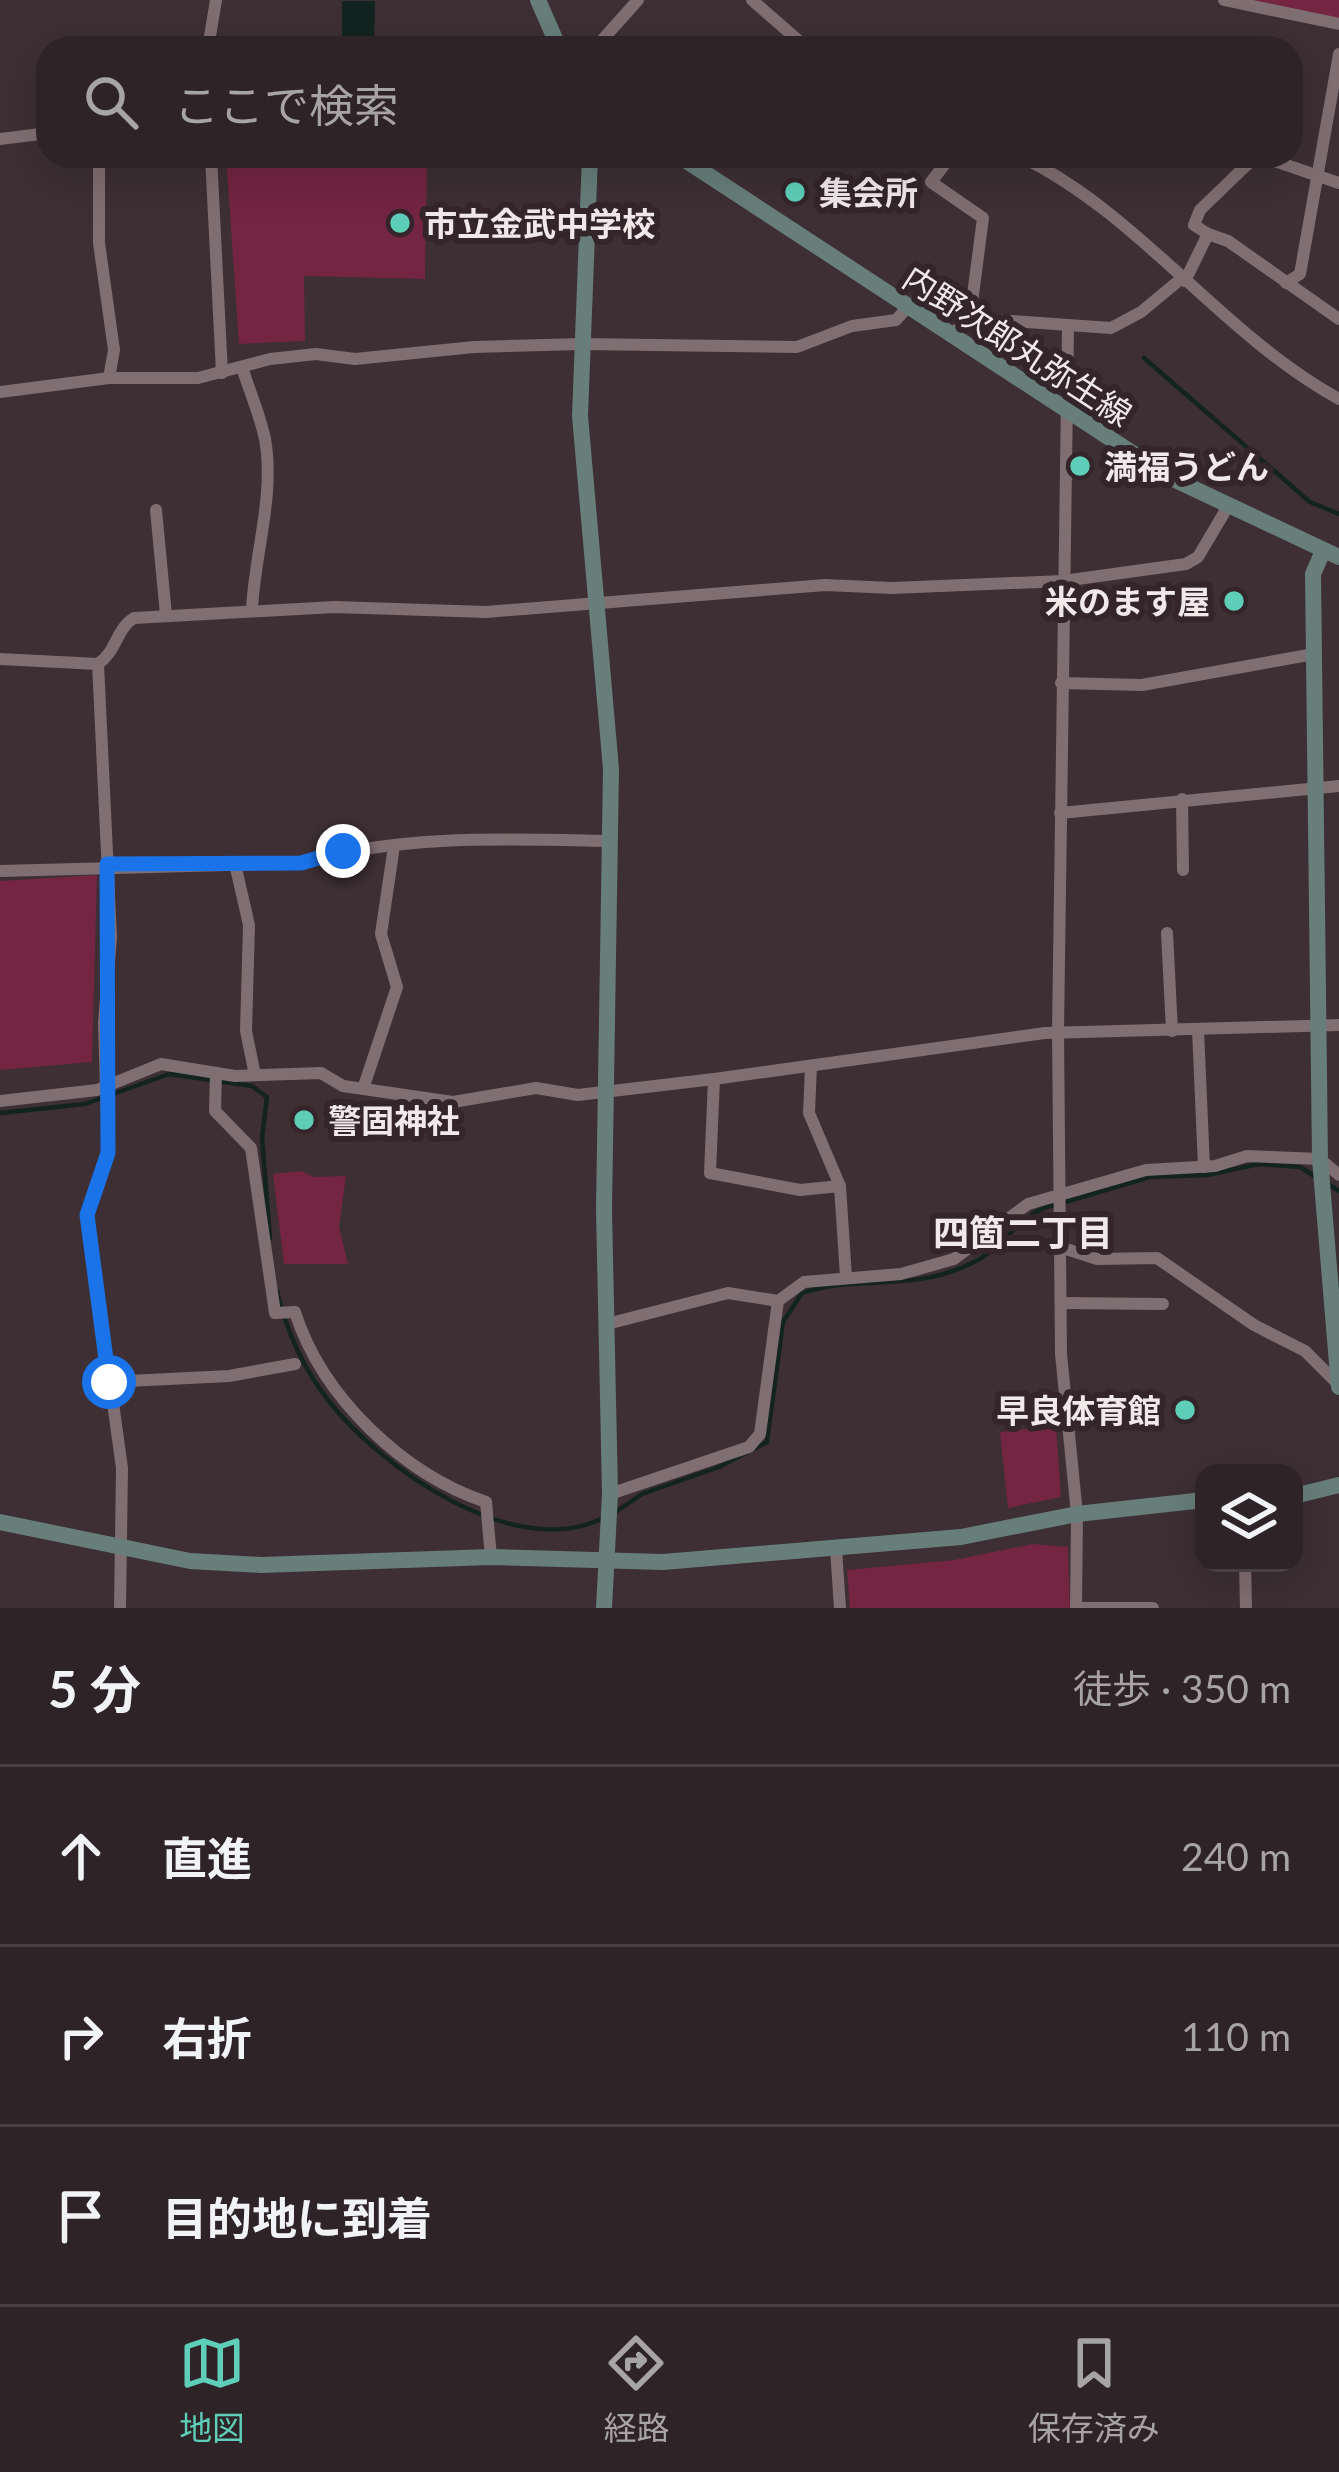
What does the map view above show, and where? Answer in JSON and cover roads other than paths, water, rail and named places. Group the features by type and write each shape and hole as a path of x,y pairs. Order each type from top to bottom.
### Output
{"street":[{"path":"210,36 216,0"},
{"path":"538,0 554,36"},
{"path":"606,36 638,0"},
{"path":"752,0 793,36"},
{"path":"1224,0 1339,24"},
{"path":"1286,283 1300,274 1339,54"},
{"path":"0,139 36,134"},
{"path":"99,168 99,243 114,350 109,378"},
{"path":"212,168 222,373"},
{"path":"589,168 580,416 600,604 610,841 606,1091 609,1500 604,1608"},
{"name":"内野次郎丸弥生線","path":"697,168 1064,412 1227,508 1331,554"},
{"path":"942,168 931,182 983,218 970,318 950,336"},
{"path":"1039,168 1101,208 1257,346 1339,399"},
{"path":"1245,168 1200,210 1194,225 1228,241 1339,320"},
{"path":"1293,168 1339,184"},
{"path":"970,318 1111,328 1184,279 1208,234"},
{"path":"0,392 109,378 222,373 316,354 355,358 474,346 581,344 797,347 851,326 896,320 906,309"},
{"path":"1068,327 1058,1032 1061,1354 1077,1514 1076,1608 1154,1608"},
{"path":"242,367 265,441 265,512 255,551 252,608"},
{"path":"0,659 98,664 111,655 123,625 134,618 252,608 486,612 825,585 892,588 1063,581 1186,564 1198,557 1227,508"},
{"path":"155,510 166,615"},
{"path":"1331,554 1313,574 1315,789 1320,1162 1333,1248 1339,1386"},
{"path":"1061,683 1142,685 1314,654"},
{"path":"98,664 107,864 108,1153 87,1215 122,1468 120,1608"},
{"path":"1060,813 1339,786"},
{"path":"1181,799 1183,870"},
{"path":"0,871 107,864 301,863 343,851 476,838 610,841"},
{"path":"364,1086 397,987 381,934 394,846"},
{"path":"235,865 249,925 246,1031 255,1075"},
{"path":"1167,933 1172,1031"},
{"path":"0,1101 97,1090 161,1064 255,1075 321,1073 344,1085 453,1102 536,1088 578,1095 1058,1032 1339,1025"},
{"path":"1198,1030 1204,1166"},
{"path":"811,1066 809,1113 840,1186 846,1276"},
{"path":"215,1072 214,1111 251,1148 275,1312 295,1312 304,1340 338,1396 372,1429 449,1490 486,1502 490,1557"},
{"path":"714,1079 710,1173 800,1190 840,1186"},
{"path":"607,1324 728,1293 778,1301 804,1282 901,1274 954,1259 1028,1204 1146,1170 1204,1166 1247,1156 1320,1162 1339,1175"},
{"path":"1063,1248 1097,1259 1156,1258 1254,1324 1305,1351 1339,1386"},
{"path":"609,1500 748,1447 760,1434 778,1301"},
{"path":"1062,1303 1163,1304"},
{"path":"109,1382 230,1376 295,1364"},
{"path":"1303,1494 1339,1485"},
{"path":"0,1522 120,1551 261,1565 490,1557 605,1562 961,1538 1077,1514 1195,1501"},
{"path":"836,1549 841,1608"},
{"path":"1245,1572 1246,1608"}],"waterway":[{"path":"1144,358 1310,502 1339,514"},
{"path":"0,1113 85,1104 169,1074 252,1086 267,1097 262,1138 270,1238"},
{"path":"1065,1202 1150,1177 1207,1175 1259,1164 1300,1167 1316,1177"},
{"path":"1326,1183 1339,1191"},
{"path":"617,1511 642,1494 719,1467 767,1442 783,1322 802,1293 954,1271 988,1253 1032,1214 1054,1205"},
{"path":"277,1291 296,1348 319,1388 351,1426 414,1478 489,1517 528,1528 566,1529 601,1519"}],"place":[{"name":"集会所","path":"795,192"},
{"name":"市立金武中学校","path":"400,223"},
{"name":"満福うどん","path":"1080,466"},
{"name":"米のます屋","path":"1234,601"},
{"name":"警固神社","path":"304,1120"},
{"name":"早良体育館","path":"1185,1410"}],"district":[{"name":"四箇二丁目","path":"1023,1232"}]}
